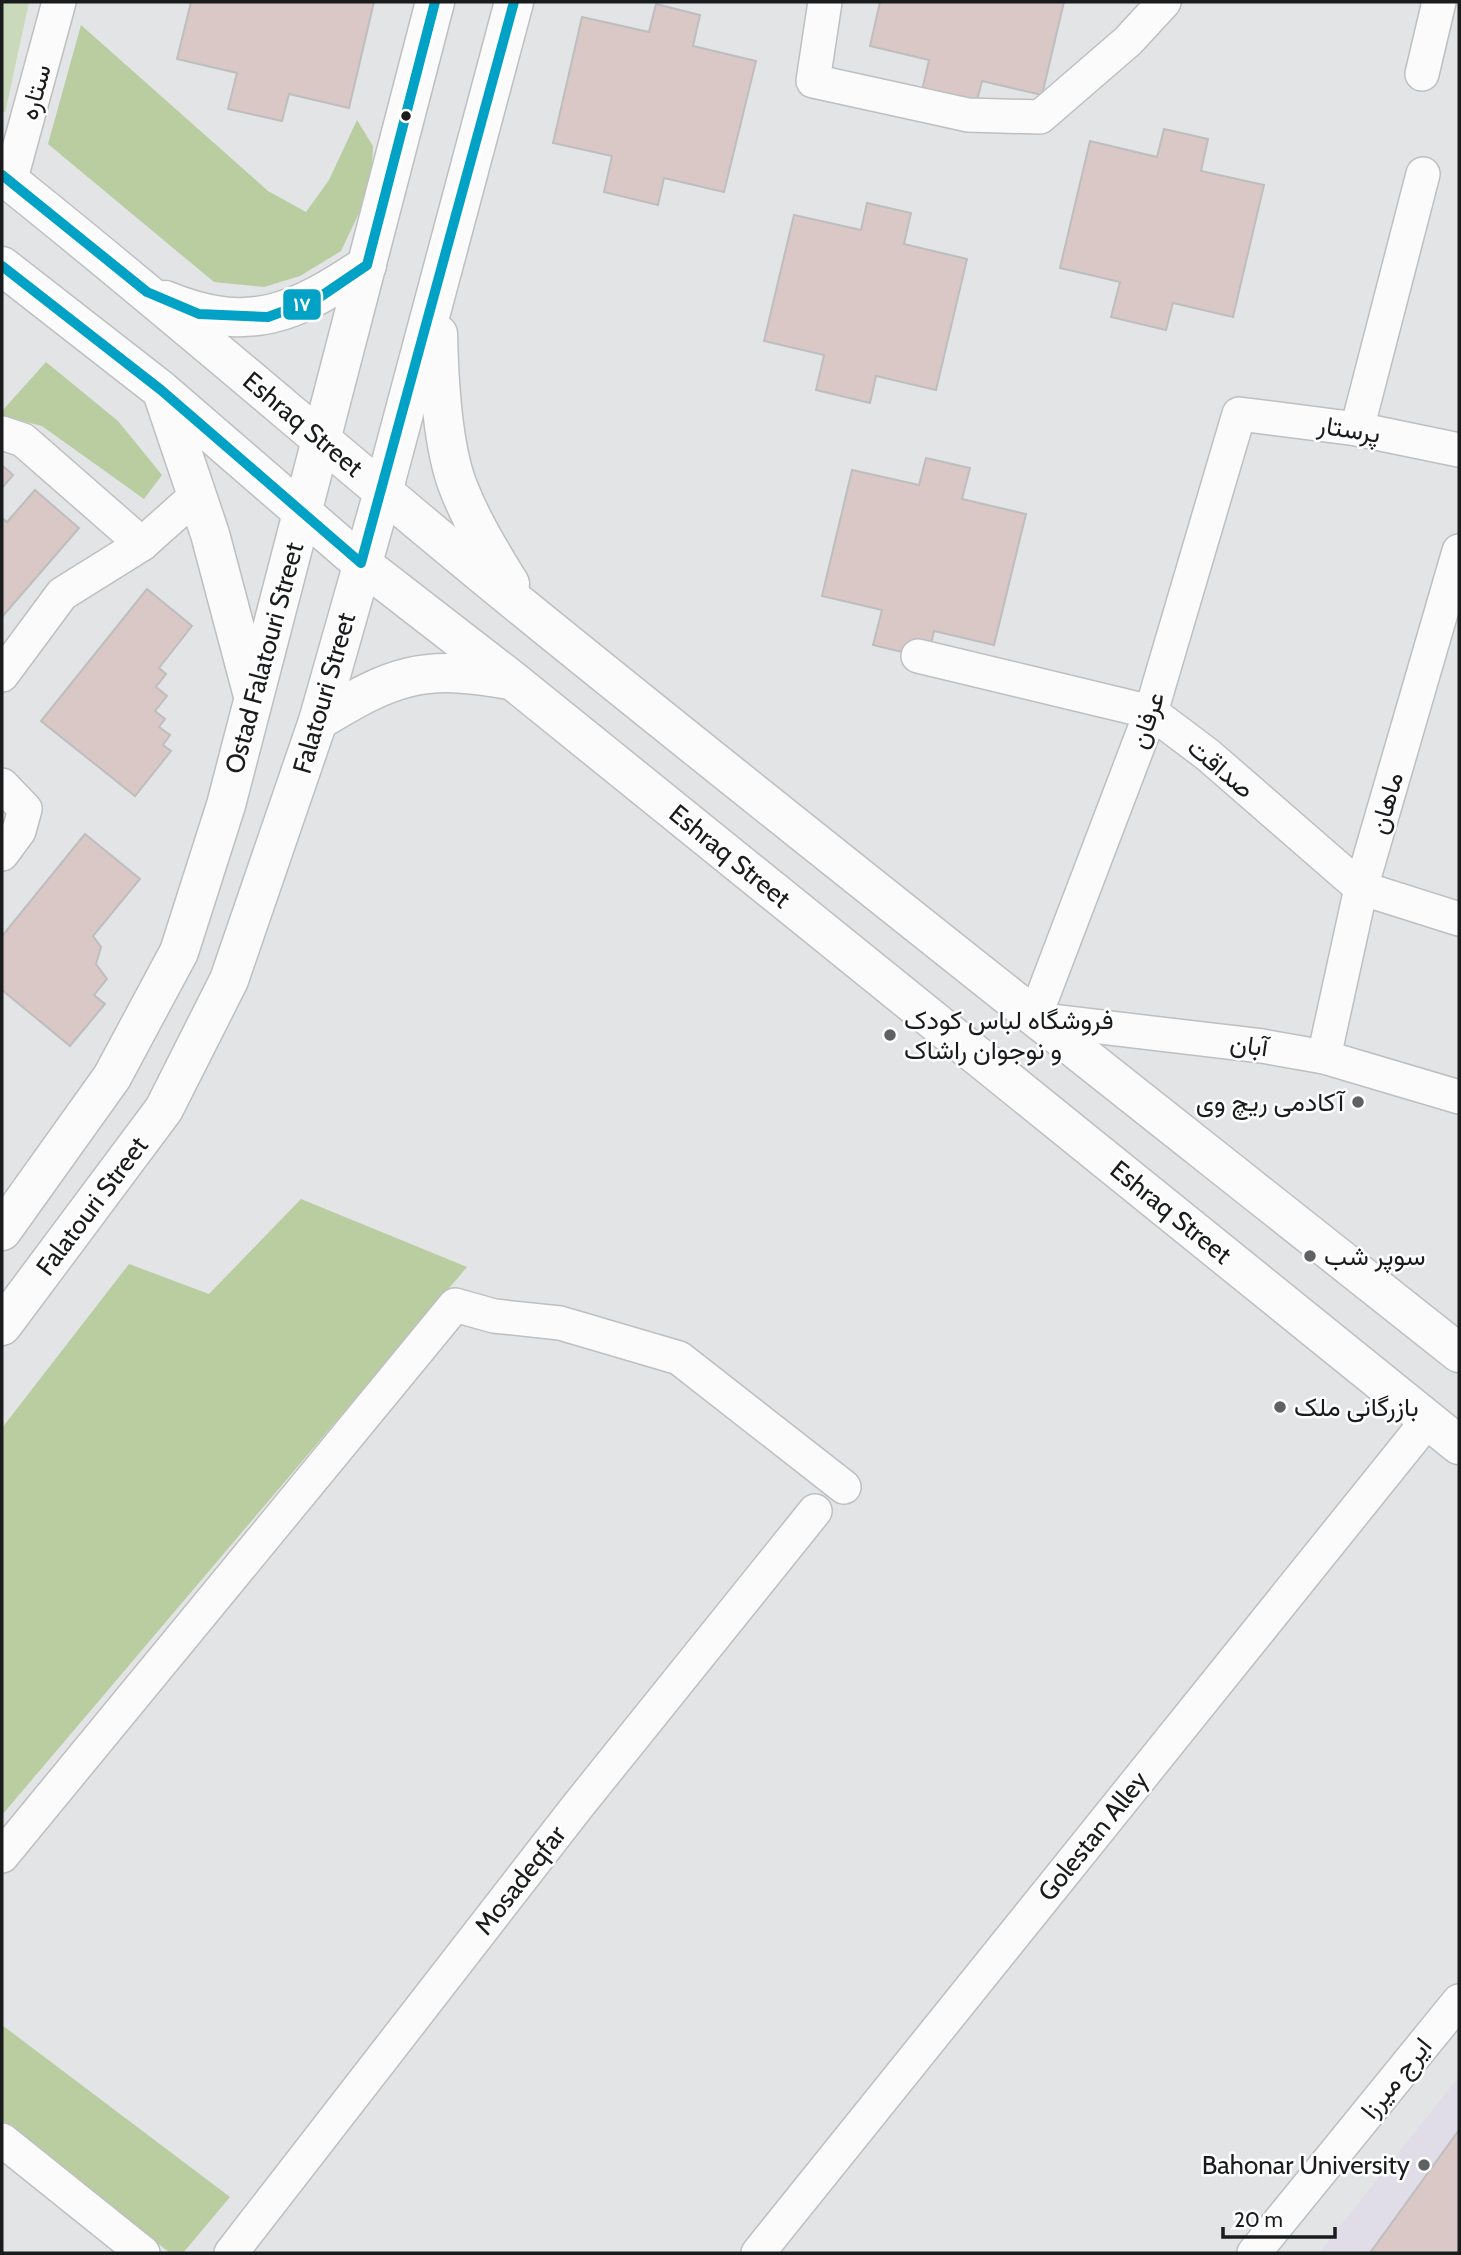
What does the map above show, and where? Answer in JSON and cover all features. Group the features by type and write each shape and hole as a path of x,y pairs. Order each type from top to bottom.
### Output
{"main road":[{"name":"Ostad Falatouri Street","path":"2,1231 112,1077 179,951 226,805 435,2"},
{"name":"Falatouri Street","path":"2,1326 164,1109 229,980 318,721 383,492 514,2"},
{"name":"Eshraq Street","path":"6,178 147,292 528,612 1034,1019 1459,1353"},
{"path":"147,292 199,314 268,317 317,299 367,265"},
{"name":"Eshraq Street","path":"2,266 161,390 361,563 512,680 1459,1445"},
{"path":"437,289 439,379 458,486 484,542 528,612"},
{"path":"161,390 198,494 254,698"},
{"path":"318,721 364,693 418,673 463,671 512,680"}],"street":[{"name":"ستاره","path":"6,178 59,2"},
{"path":"825,2 813,81 968,115 1040,117 1128,41 1164,2"},
{"path":"1422,74 1439,2"},
{"path":"1357,429 1423,174"},
{"name":"پرستار","path":"1239,414 1357,429 1459,450"},
{"name":"عرفان","path":"1034,1019 1151,712 1239,414"},
{"path":"2,433 23,440 142,544"},
{"path":"2,675 62,594 142,544 198,494"},
{"name":"ماهان","path":"1324,1057 1361,888 1459,551"},
{"name":"صداقت","path":"918,656 1151,712 1208,755 1361,888 1459,919"},
{"path":"2,785 25,809 19,831 2,854"},
{"name":"آبان","path":"1034,1019 1262,1046 1324,1057 1459,1097"},
{"path":"2,1856 455,1306 494,1316 560,1323 679,1358 844,1487"},
{"name":"Golestan Alley","path":"758,2253 1428,1420"},
{"name":"Mosadeqfar","path":"231,2253 577,1807 815,1511"},
{"name":"ایرج میرزا","path":"1254,2253 1459,2001"},
{"path":"2,2140 143,2253"}],"shaded area":[{"name":"Bahonar University","path":"1459,2077 1459,2253 1319,2253"}],"green space":[{"path":"2,2 29,2 5,113 2,110"},
{"path":"81,25 268,191 306,212 329,180 357,120 373,146 371,188 341,251 300,276 264,287 214,282 48,144"},
{"path":"46,362 118,421 162,475 144,499 42,426 2,416 2,411"},
{"path":"301,1199 467,1267 2,1815 2,1428 129,1264 209,1294"},
{"path":"2,2025 230,2197 183,2253 170,2253 2,2120"}],"building":[{"path":"191,2 374,2 349,108 289,94 282,121 228,109 237,73 177,59"},
{"path":"880,2 1064,2 1042,95 982,81 975,108 921,95 929,60 870,46"},
{"path":"656,4 700,15 693,46 756,61 724,192 664,178 658,205 604,192 612,156 553,143 582,17 649,32"},
{"path":"1164,129 1208,139 1201,171 1264,185 1233,317 1173,303 1166,330 1111,317 1120,282 1060,268 1090,141 1157,157"},
{"path":"867,203 911,213 904,244 967,259 936,390 876,376 870,403 816,390 824,355 764,341 794,215 861,230"},
{"path":"926,458 970,468 962,499 1026,514 994,645 934,631 928,658 873,645 882,610 822,596 852,470 919,485"},
{"path":"2,465 13,475 2,488"},
{"path":"35,490 79,528 2,617 2,518 7,522"},
{"path":"147,589 192,626 159,668 166,674 156,687 167,696 155,711 165,719 159,727 170,735 163,745 171,751 135,796 41,721"},
{"path":"85,834 140,879 93,936 101,947 96,964 107,979 94,995 105,1004 70,1046 2,990 2,936"},
{"path":"1459,2130 1459,2253 1370,2253"}],"transit line":[{"name":"۱۷","path":"2,175 147,292 199,314 268,317 317,299 367,265 435,2"},
{"name":"۱۷","path":"2,266 161,390 361,563 514,2"}],"place":[{"name":"فروشگاه لباس کودک و نوجوان راشاک","path":"890,1035"},
{"name":"آکادمی ریچ وی","path":"1358,1102"},
{"name":"سوپر شب","path":"1310,1256"},
{"name":"بازرگانی ملک","path":"1280,1407"},
{"name":"Bahonar University","path":"1424,2165"}]}
